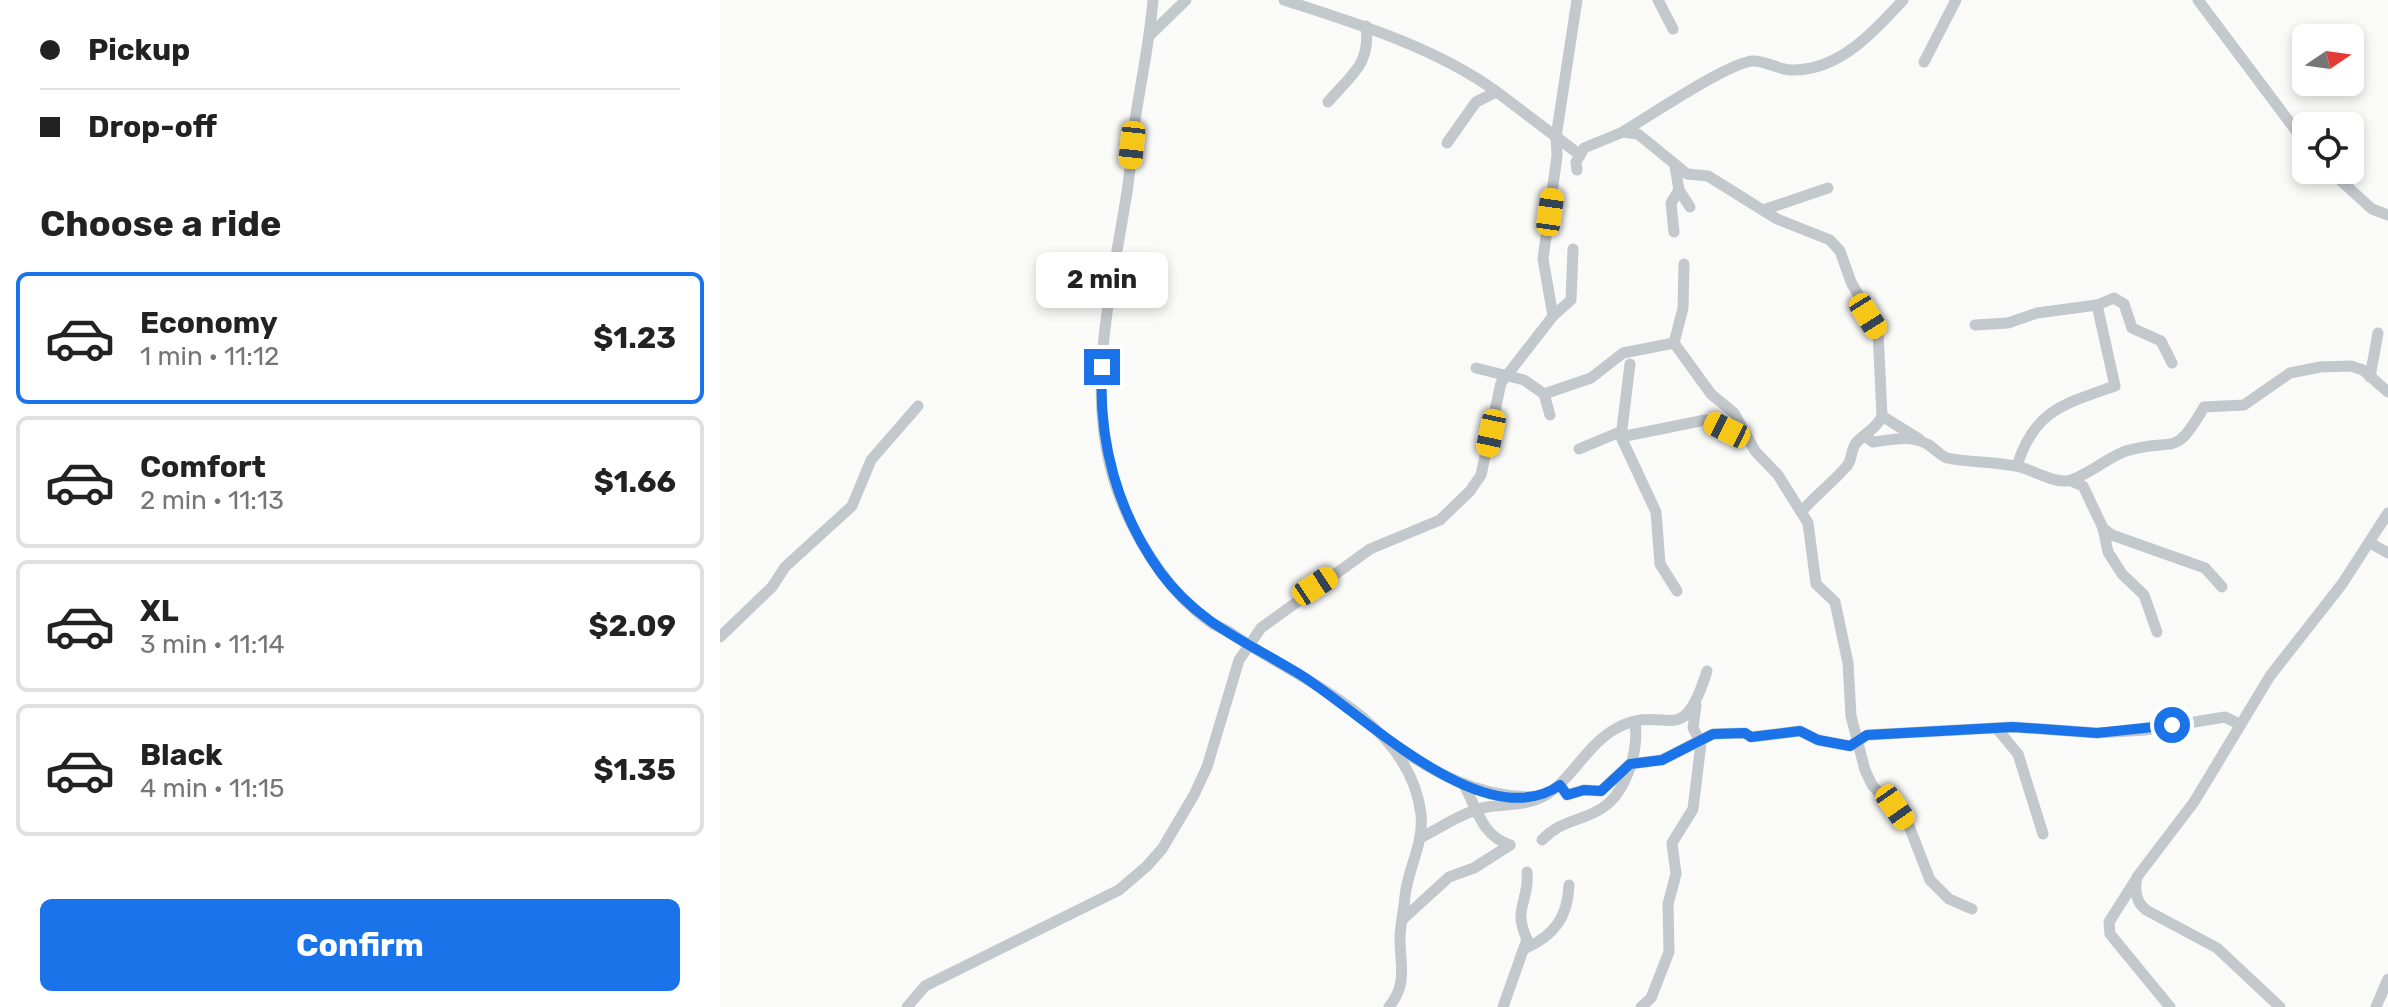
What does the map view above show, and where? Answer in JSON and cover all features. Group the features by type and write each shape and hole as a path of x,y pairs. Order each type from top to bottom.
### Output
{"street":[{"path":"1153,0 1111,277 1101,391 1104,443 1126,511 1160,571 1198,613 1247,647 1295,671 1410,756 1464,784 1482,792 1543,797"},
{"path":"1150,35 1186,0"},
{"path":"1284,0 1303,3 1366,26 1496,92 1580,155"},
{"path":"1552,310 1543,259 1557,156 1556,137 1577,0"},
{"path":"1658,0 1673,29"},
{"path":"1577,170 1584,148 1623,132 1725,72 1753,61 1790,71 1820,69 1852,50 1903,0"},
{"path":"1924,62 1956,0"},
{"path":"2198,0 2292,125"},
{"path":"1328,102 1366,58 1366,26"},
{"path":"1447,143 1476,102 1496,92"},
{"path":"1623,132 1638,134 1659,147 1675,166 1687,174 1708,176 1766,209 1777,219 1830,240 1840,251 1851,282 1878,331 1882,416 1853,448 1851,460 1832,484 1817,493 1801,512"},
{"path":"1675,166 1679,190 1690,207"},
{"path":"2344,184 2372,209 2388,215"},
{"path":"1766,209 1828,188"},
{"path":"1674,232 1671,203 1679,190"},
{"path":"907,1007 925,986 1119,890 1162,849 1207,767 1239,660 1247,647 1278,612 1363,553 1427,527 1457,506 1481,475 1501,383 1573,285 1573,249"},
{"path":"1674,343 1683,308 1684,264"},
{"path":"1975,325 2008,323 2037,313 2097,305 2114,298 2124,304 2132,328 2161,341 2172,363"},
{"path":"2017,466 2034,425 2072,402 2115,386 2097,305"},
{"path":"2370,377 2378,333"},
{"path":"1544,394 1591,378 1623,353 1674,343"},
{"path":"1674,343 1711,394 1734,413 1755,451 1778,475 1808,523 1816,584 1835,602 1848,663 1851,716 1872,785 1909,826 1930,880 1949,899 1972,909"},
{"path":"1630,364 1621,434 1656,512 1660,564 1677,591"},
{"path":"2071,481 2094,465 2127,451 2144,446 2169,446 2186,438 2204,407 2244,405 2290,373 2320,367 2351,366 2388,392"},
{"path":"1476,368 1524,380 1544,394 1550,415"},
{"path":"720,637 772,587 785,567 852,506 871,460 918,406"},
{"path":"1882,416 1946,458 2017,466 2058,481 2071,481 2083,486 2103,528 2108,552 2122,574 2144,595 2157,632"},
{"path":"1579,449 1621,434 1705,420 1727,430 1741,426"},
{"path":"1865,436 1873,442 1903,437 1920,440"},
{"path":"2170,1007 2110,934 2109,922 2137,877 2194,802 2239,724 2285,654 2342,584 2388,513"},
{"path":"2103,528 2112,535 2205,568 2222,587"},
{"path":"2370,543 2388,553"},
{"path":"1641,1007 1651,998 1669,952 1668,904 1676,874 1672,843 1693,809 1701,743 1693,728 1696,704 1707,671"},
{"path":"1420,838 1478,811 1512,807 1543,797 1560,785 1572,767 1616,729 1635,722 1678,719 1687,716 1696,704"},
{"path":"1560,785 1567,795 1584,790 1601,791 1630,764 1662,760 1701,743 1713,734 1745,733 1751,737 1800,731 1835,745 1850,746 1867,735 2013,727 2097,733 2145,730 2225,717 2239,724"},
{"path":"1542,840 1554,826 1601,810 1615,798 1638,744 1635,722"},
{"path":"1998,730 2018,754 2043,834"},
{"path":"1385,738 1410,780 1420,811 1420,838 1406,887 1400,938 1404,975 1389,1007"},
{"path":"1403,919 1449,877 1462,869 1474,868 1510,845 1494,839 1483,828 1464,784"},
{"path":"1503,1007 1527,939 1519,923 1519,909 1528,886 1527,872"},
{"path":"2137,877 2136,895 2140,905 2217,948 2280,1007"},
{"path":"1524,949 1537,943 1562,920 1568,908 1569,885"},
{"path":"2376,1007 2388,979"}],"route":[{"path":"1102,367 1104,443 1116,487 1144,546 1179,594 1212,624 1229,631 1247,647 1295,671 1410,756 1448,778 1482,792 1543,797 1560,785 1567,795 1584,790 1601,791 1630,764 1647,759 1662,760 1701,743 1713,734 1745,733 1751,737 1800,731 1818,740 1850,746 1867,735 2013,727 2097,733 2172,725"}]}
